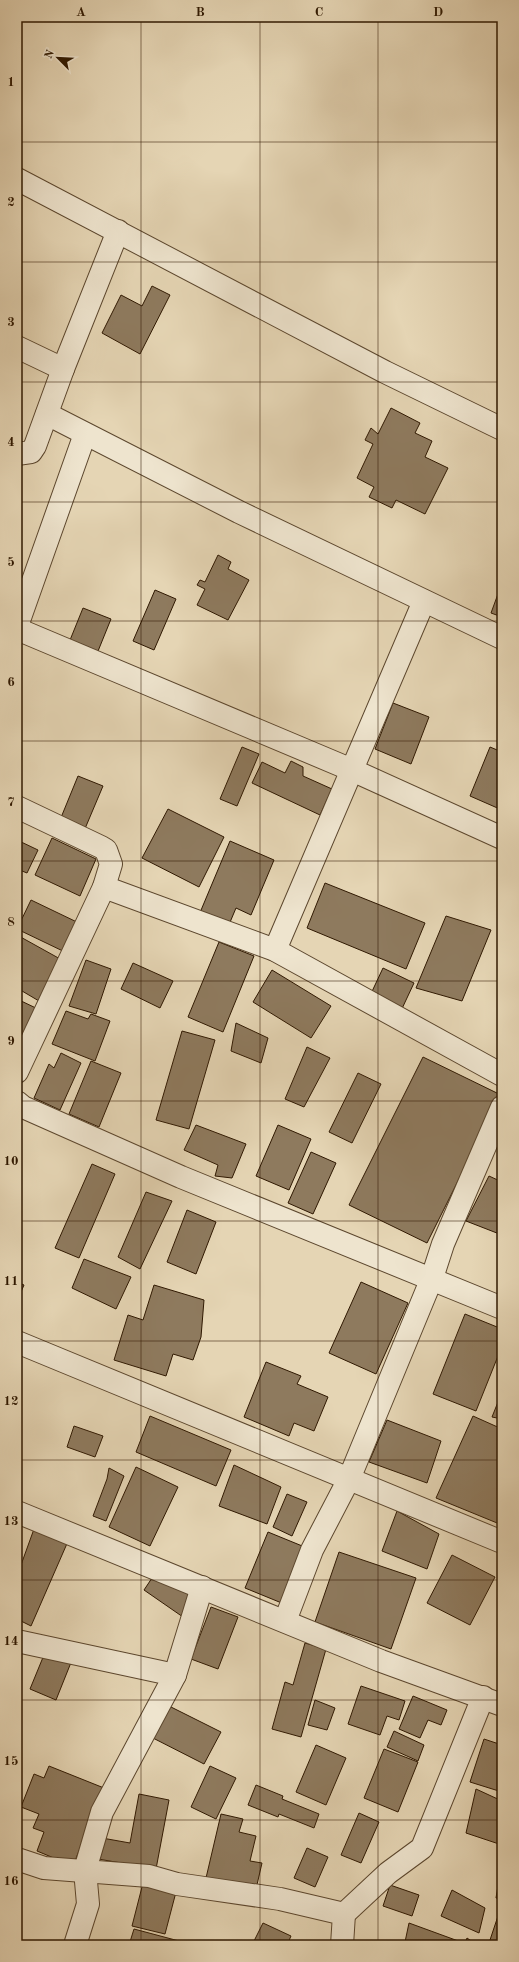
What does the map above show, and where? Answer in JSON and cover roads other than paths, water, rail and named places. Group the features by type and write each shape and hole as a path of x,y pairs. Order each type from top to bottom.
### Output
{"street":[{"path":"17,178 385,372 502,429"},
{"path":"17,454 21,455 31,452 36,446 63,370 118,231"},
{"path":"17,347 63,370"},
{"path":"47,414 238,512 502,638"},
{"path":"85,434 17,627 352,770 502,838"},
{"path":"275,950 424,601"},
{"path":"17,807 106,850 111,864 104,887 17,1072"},
{"path":"104,887 275,950 502,1075"},
{"path":"17,1102 23,1107 181,1177 432,1278 502,1308"},
{"path":"285,1621 312,1550 349,1479 432,1278 443,1244 502,1107"},
{"path":"17,1342 502,1542"},
{"path":"17,1512 381,1661 493,1701 422,1848 388,1873 344,1914 342,1945"},
{"path":"75,1945 88,1904 85,1870 102,1812 175,1675 202,1587"},
{"path":"18,1642 175,1675"},
{"path":"17,1858 44,1868 149,1876 176,1884 280,1899 344,1914"}]}
